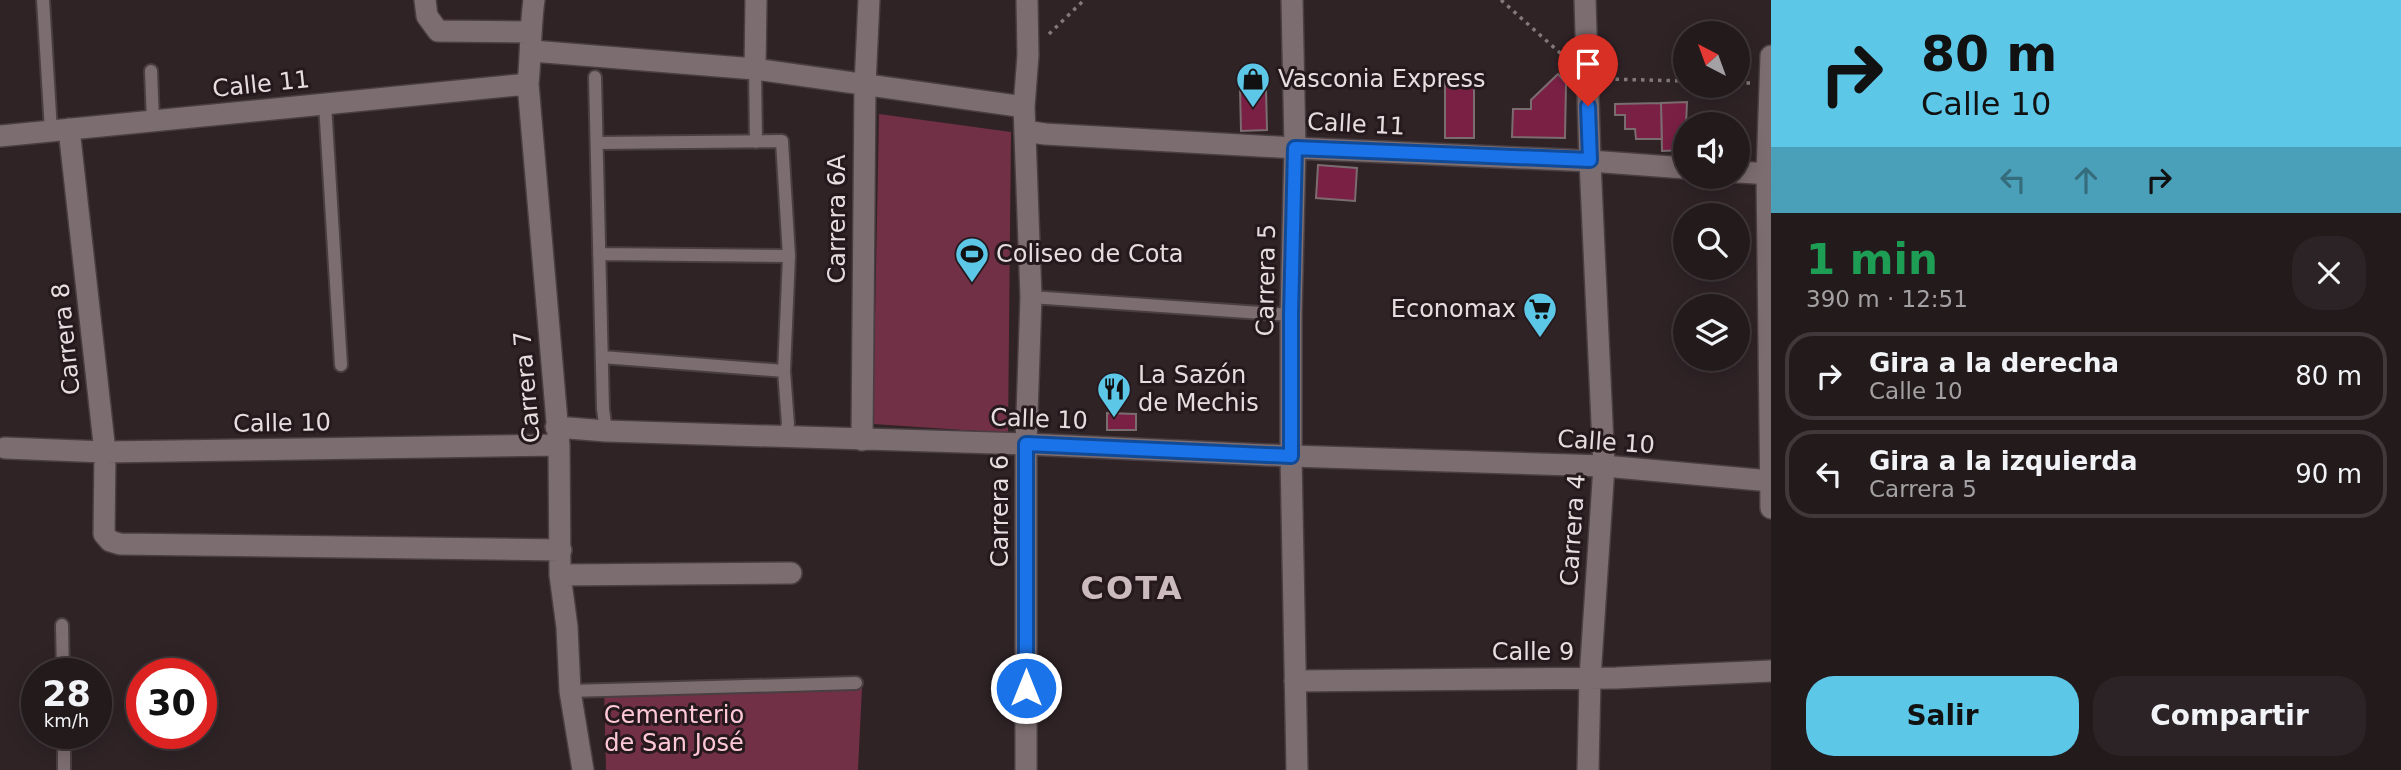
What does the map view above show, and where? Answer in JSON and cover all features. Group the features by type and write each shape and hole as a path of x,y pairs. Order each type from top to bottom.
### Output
{"street":[{"path":"425,0 427,16 438,31 755,69 1024,107"},
{"name":"Carrera 7","path":"534,0 528,84 558,436 560,575 567,627 570,691 583,770"},
{"path":"755,69 756,0"},
{"name":"Carrera 6A","path":"862,440 865,85 869,0"},
{"name":"Carrera 6","path":"1026,770 1026,444 1031,297 1024,107 1028,55 1027,0"},
{"name":"Carrera 5","path":"1293,0 1295,148 1291,456 1297,770"},
{"name":"Carrera 4","path":"1585,0 1604,466 1590,678 1588,770"},
{"path":"1771,56 1771,508"},
{"name":"Calle 11","path":"0,136 528,84"},
{"name":"Carrera 8","path":"60,130 105,452 104,534 110,541 120,544 561,550"},
{"name":"Calle 11","path":"1025,131 1295,148 1590,160 1673,167"},
{"path":"1750,173 1769,174"},
{"name":"Calle 10","path":"5,449 105,452 558,436 606,431 1604,466 1770,481"},
{"path":"560,575 791,573"},
{"name":"Calle 9","path":"1295,681 1590,678 1771,671"}],"lane":[{"path":"43,0 60,130"},
{"path":"755,69 756,142"},
{"path":"150,71 153,121"},
{"path":"595,77 606,431"},
{"path":"325,104 341,365"},
{"path":"597,143 782,141 789,256 784,371 788,424 784,437"},
{"path":"599,254 789,256"},
{"path":"1031,297 1291,315"},
{"path":"602,357 784,371"},
{"path":"62,625 63,658"},
{"path":"570,691 856,682"},
{"path":"64,749 64,770"}],"path":[{"path":"1028,55 1084,0"}],"green space":[{"path":"879,114 1011,132 1008,433 873,424"},
{"name":"Cementerio de San José","path":"604,685 862,688 858,770 606,770"}],"building":[{"path":"1558,74 1566,83 1565,138 1512,137 1513,109 1531,109 1531,100"},
{"path":"1445,81 1474,81 1474,138 1445,138"},
{"name":"Vasconia Express","path":"1240,88 1266,88 1267,130 1241,131"},
{"path":"1687,102 1687,112 1673,112 1673,151 1662,151 1661,103"},
{"path":"1661,103 1662,139 1636,139 1635,129 1625,129 1625,115 1615,115 1615,104"},
{"path":"1318,165 1357,168 1355,201 1316,198"},
{"path":"1107,413 1136,414 1136,430 1107,430"}],"place":[{"name":"Vasconia Express","path":"1253,109"},
{"name":"Coliseo de Cota","path":"972,284"},
{"name":"Economax","path":"1540,339"},
{"name":"La Sazón de Mechis","path":"1114,419"}],"district":[{"name":"COTA","path":"1132,588"}],"route":[{"path":"1026,688 1026,444 1291,456 1295,148 1590,160 1588,106"}]}
